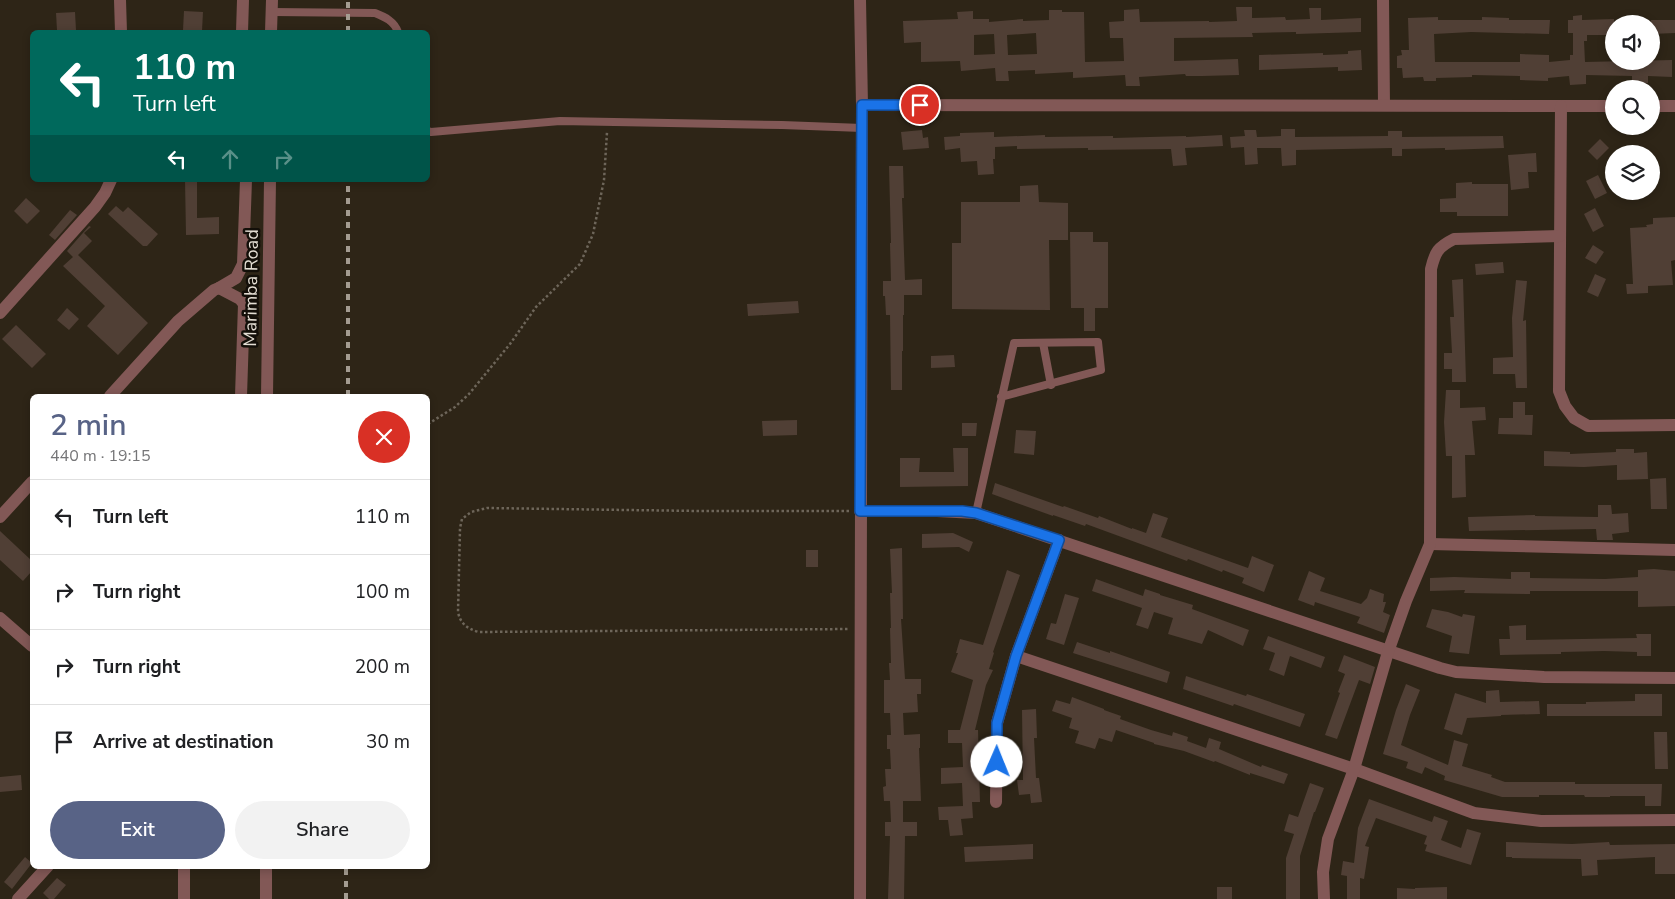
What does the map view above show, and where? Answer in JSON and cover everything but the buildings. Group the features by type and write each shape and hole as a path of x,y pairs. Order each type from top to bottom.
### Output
{"street":[{"path":"120,0 121,30"},
{"path":"242,30 243,0"},
{"path":"860,0 862,105 860,899"},
{"path":"1384,0 1384,105"},
{"path":"272,6 272,30"},
{"path":"862,105 1605,106"},
{"path":"1561,106 1559,391 1565,406 1574,418 1588,426 1675,425"},
{"path":"1660,106 1675,106"},
{"path":"0,313 95,207 110,182"},
{"path":"112,394 178,321 210,294 236,278 243,264 246,182"},
{"name":"Marimba Road","path":"267,394 270,182"},
{"path":"1324,899 1324,872 1328,839 1354,769 1388,652 1406,601 1430,544 1431,270 1434,256 1442,245 1454,240 1560,236"},
{"path":"219,288 240,298 244,304 241,394"},
{"path":"0,517 30,484"},
{"path":"860,511 937,510 976,513 1388,652 1456,672 1544,677 1675,678"},
{"path":"996,802 997,723 1016,656 1059,540"},
{"path":"1430,544 1675,550"},
{"path":"0,618 30,644"},
{"path":"1016,656 1354,769 1474,813 1542,821 1675,820"},
{"path":"18,899 45,869"},
{"path":"184,869 184,899"},
{"path":"266,869 266,899"}],"lane":[{"path":"272,6 374,13 389,19 398,30"},
{"path":"430,132 560,121 862,128"},
{"path":"976,513 1001,397 1014,343 1098,342 1101,370 1001,397"},
{"path":"1043,343 1051,385"}],"path":[{"path":"430,423 455,407 469,394 510,344 536,307 580,264 594,234 604,180 607,122"},
{"path":"860,511 487,508 471,512 462,519 460,528 458,612 459,620 464,625 479,632 860,629"}],"railway":[{"path":"348,0 348,30"},
{"path":"348,182 348,394"},
{"path":"346,869 346,899"}],"route":[{"path":"920,105 862,105 860,511 937,510 976,513 1059,540 1016,656 997,723 997,762"}]}
